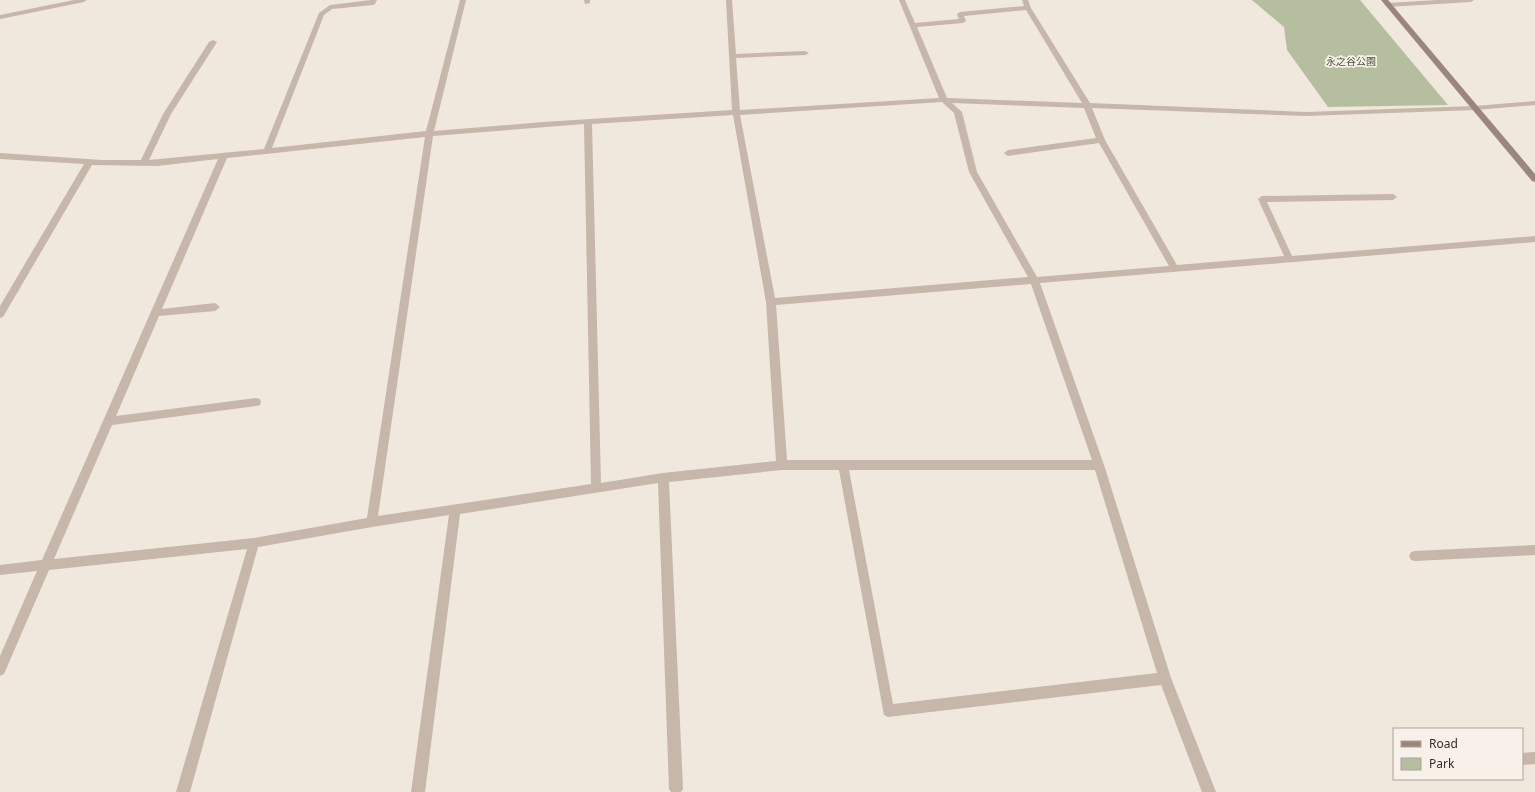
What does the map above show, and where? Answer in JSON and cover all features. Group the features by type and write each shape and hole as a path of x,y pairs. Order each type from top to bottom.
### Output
{"street":[{"path":"0,17 84,0"},
{"path":"267,151 321,14 330,7 373,3 374,0"},
{"path":"372,522 429,134 463,0"},
{"path":"730,0 736,112 771,302 782,465"},
{"path":"902,0 944,100 958,112 973,172 1035,281 1099,465 1165,678 1209,792"},
{"path":"1025,0 1028,8 1087,105 1102,140 1175,269"},
{"path":"1386,2 1471,0"},
{"path":"1386,2 1535,179"},
{"path":"912,25 962,21 960,14 1028,8"},
{"path":"144,163 167,114 213,42"},
{"path":"733,56 804,53"},
{"path":"0,156 90,162 144,163 429,134 736,112 944,100 1306,114 1475,108 1535,103"},
{"path":"588,122 596,488"},
{"path":"1008,153 1102,140"},
{"path":"0,670 224,155"},
{"path":"0,314 90,162"},
{"path":"1290,260 1262,199 1393,197"},
{"path":"771,302 1535,239"},
{"path":"155,313 215,306"},
{"path":"108,421 256,402"},
{"path":"843,464 888,711 1165,678"},
{"path":"0,570 254,543 372,522 663,478 782,465 1099,465"},
{"path":"663,478 676,789"},
{"path":"418,792 455,510"},
{"path":"183,792 254,543"},
{"path":"1415,556 1535,550"},
{"path":"1523,759 1535,758"}],"green space":[{"name":"永之谷公園","path":"1252,0 1360,0 1448,105 1328,107 1287,50 1284,27"}]}
